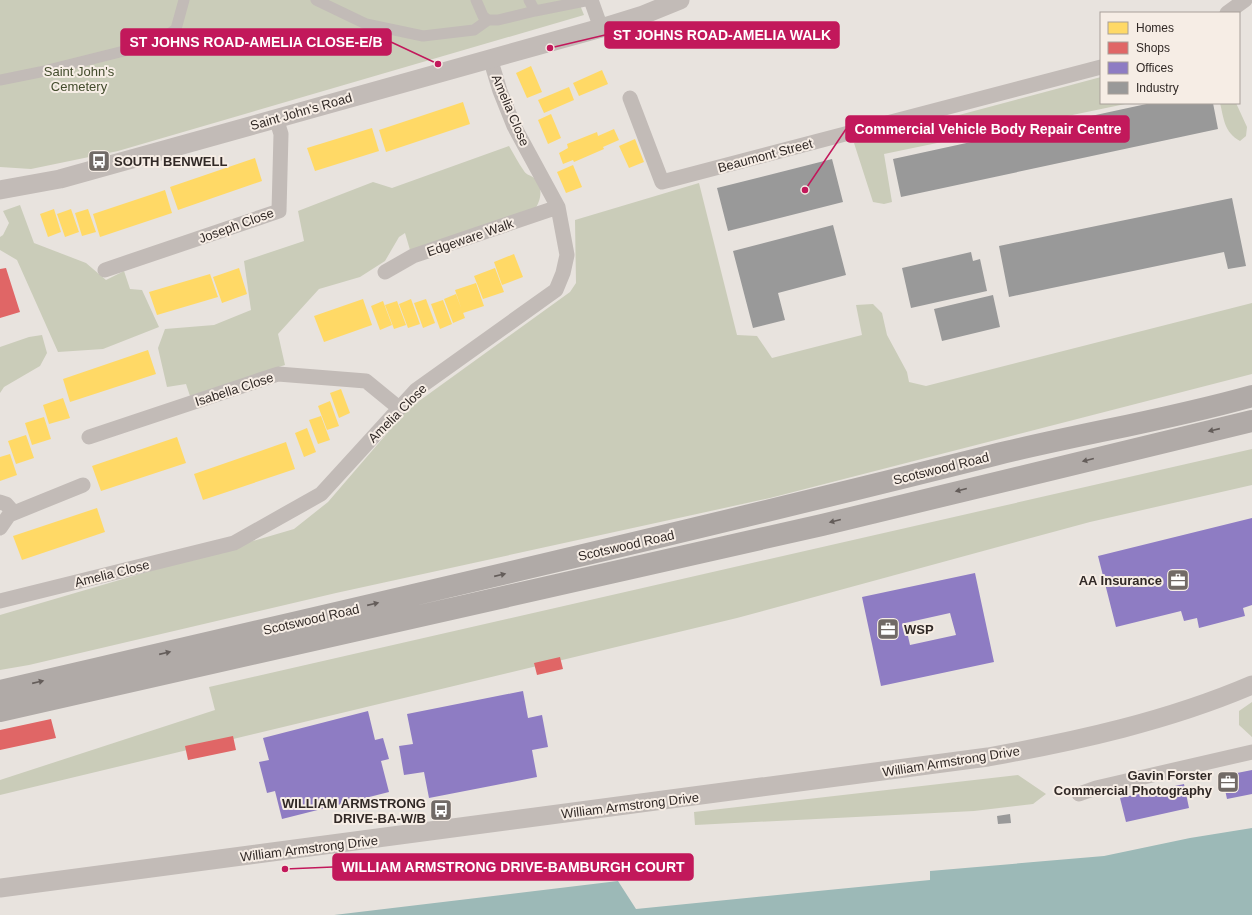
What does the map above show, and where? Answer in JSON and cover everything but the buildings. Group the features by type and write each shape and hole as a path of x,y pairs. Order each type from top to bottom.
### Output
{"main road":[{"name":"Scotswood Road","path":"0,691 749,516 1044,443 1219,405 1252,396"},
{"name":"Scotswood Road","path":"0,711 807,528 1252,421"}],"street":[{"path":"0,80 40,72 156,42 176,30 184,0"},
{"path":"316,0 366,24 423,36 474,30 488,20 498,20 591,0 601,28"},
{"path":"476,0 484,16 488,20"},
{"path":"529,0 535,11"},
{"name":"Saint John's Road","path":"0,190 60,179 601,28 643,15 680,0"},
{"path":"1229,12 1245,0"},
{"name":"Amelia Close","path":"0,601 234,543 321,494 416,390 556,290 564,273 567,255 558,207 514,126 500,92 490,58"},
{"name":"Beaumont Street","path":"630,98 662,182 1100,67"},
{"name":"Joseph Close","path":"105,270 279,211 281,134 276,118"},
{"name":"Edgeware Walk","path":"385,272 413,256 558,207"},
{"name":"Isabella Close","path":"89,436 278,374 366,381 399,408"},
{"path":"0,528 8,515 83,484"},
{"path":"0,502 6,504 14,512"},
{"name":"William Armstrong Drive","path":"0,888 988,757 1100,734 1193,707 1252,685"},
{"path":"1079,794 1096,788 1252,752"}],"green space":[{"name":"Saint John's Cemetery","path":"0,0 578,0 584,15 118,151 31,169 0,167"},
{"path":"1100,77 1100,104 1125,104 884,154 892,202 884,204 873,202 854,143"},
{"path":"1220,104 1236,104 1247,127 1246,136 1240,141 1231,134 1224,120"},
{"path":"509,146 525,172 534,178 539,185 540,198 534,210 410,250 405,233 399,237 385,261 360,277 319,289 278,334 285,365 190,396 186,384 167,387 158,348 165,329 214,325 251,310 244,261 304,241 298,211 373,182 392,188"},
{"path":"699,183 737,335 757,336 772,358 862,335 856,305 873,304 882,313 887,335 907,372 909,382 926,386 1252,303 1252,374 770,498 336,593 29,665 0,670 0,615 294,529 328,502 408,409 570,292 576,283 575,220"},
{"path":"20,205 34,243 86,263 106,280 124,271 130,289 142,290 159,327 103,349 58,352 17,260 0,250 0,237 3,235 9,223 3,211"},
{"path":"42,335 47,353 40,366 4,387 0,393 0,347 29,337"},
{"path":"1252,449 1252,485 1090,522 737,618 0,795 0,780 215,710 209,687"},
{"path":"1252,702 1252,737 1239,725 1239,711"},
{"path":"1018,775 1046,794 1033,804 974,811 695,825 694,812"}],"water":[{"path":"1252,828 1252,915 334,915 618,881 636,909 930,880 930,871 1104,856 1190,838"}],"place":[{"name":"ST JOHNS ROAD-AMELIA WALK","path":"550,48"},
{"name":"ST JOHNS ROAD-AMELIA CLOSE-E/B","path":"438,64"},
{"name":"SOUTH BENWELL","path":"99,161"},
{"name":"Commercial Vehicle Body Repair Centre","path":"805,190"},
{"name":"AA Insurance","path":"1178,580"},
{"name":"WSP","path":"888,629"},
{"name":"Gavin Forster Commercial Photography","path":"1228,782"},
{"name":"WILLIAM ARMSTRONG DRIVE-BA-W/B","path":"441,810"},
{"name":"WILLIAM ARMSTRONG DRIVE-BAMBURGH COURT","path":"285,869"}]}
